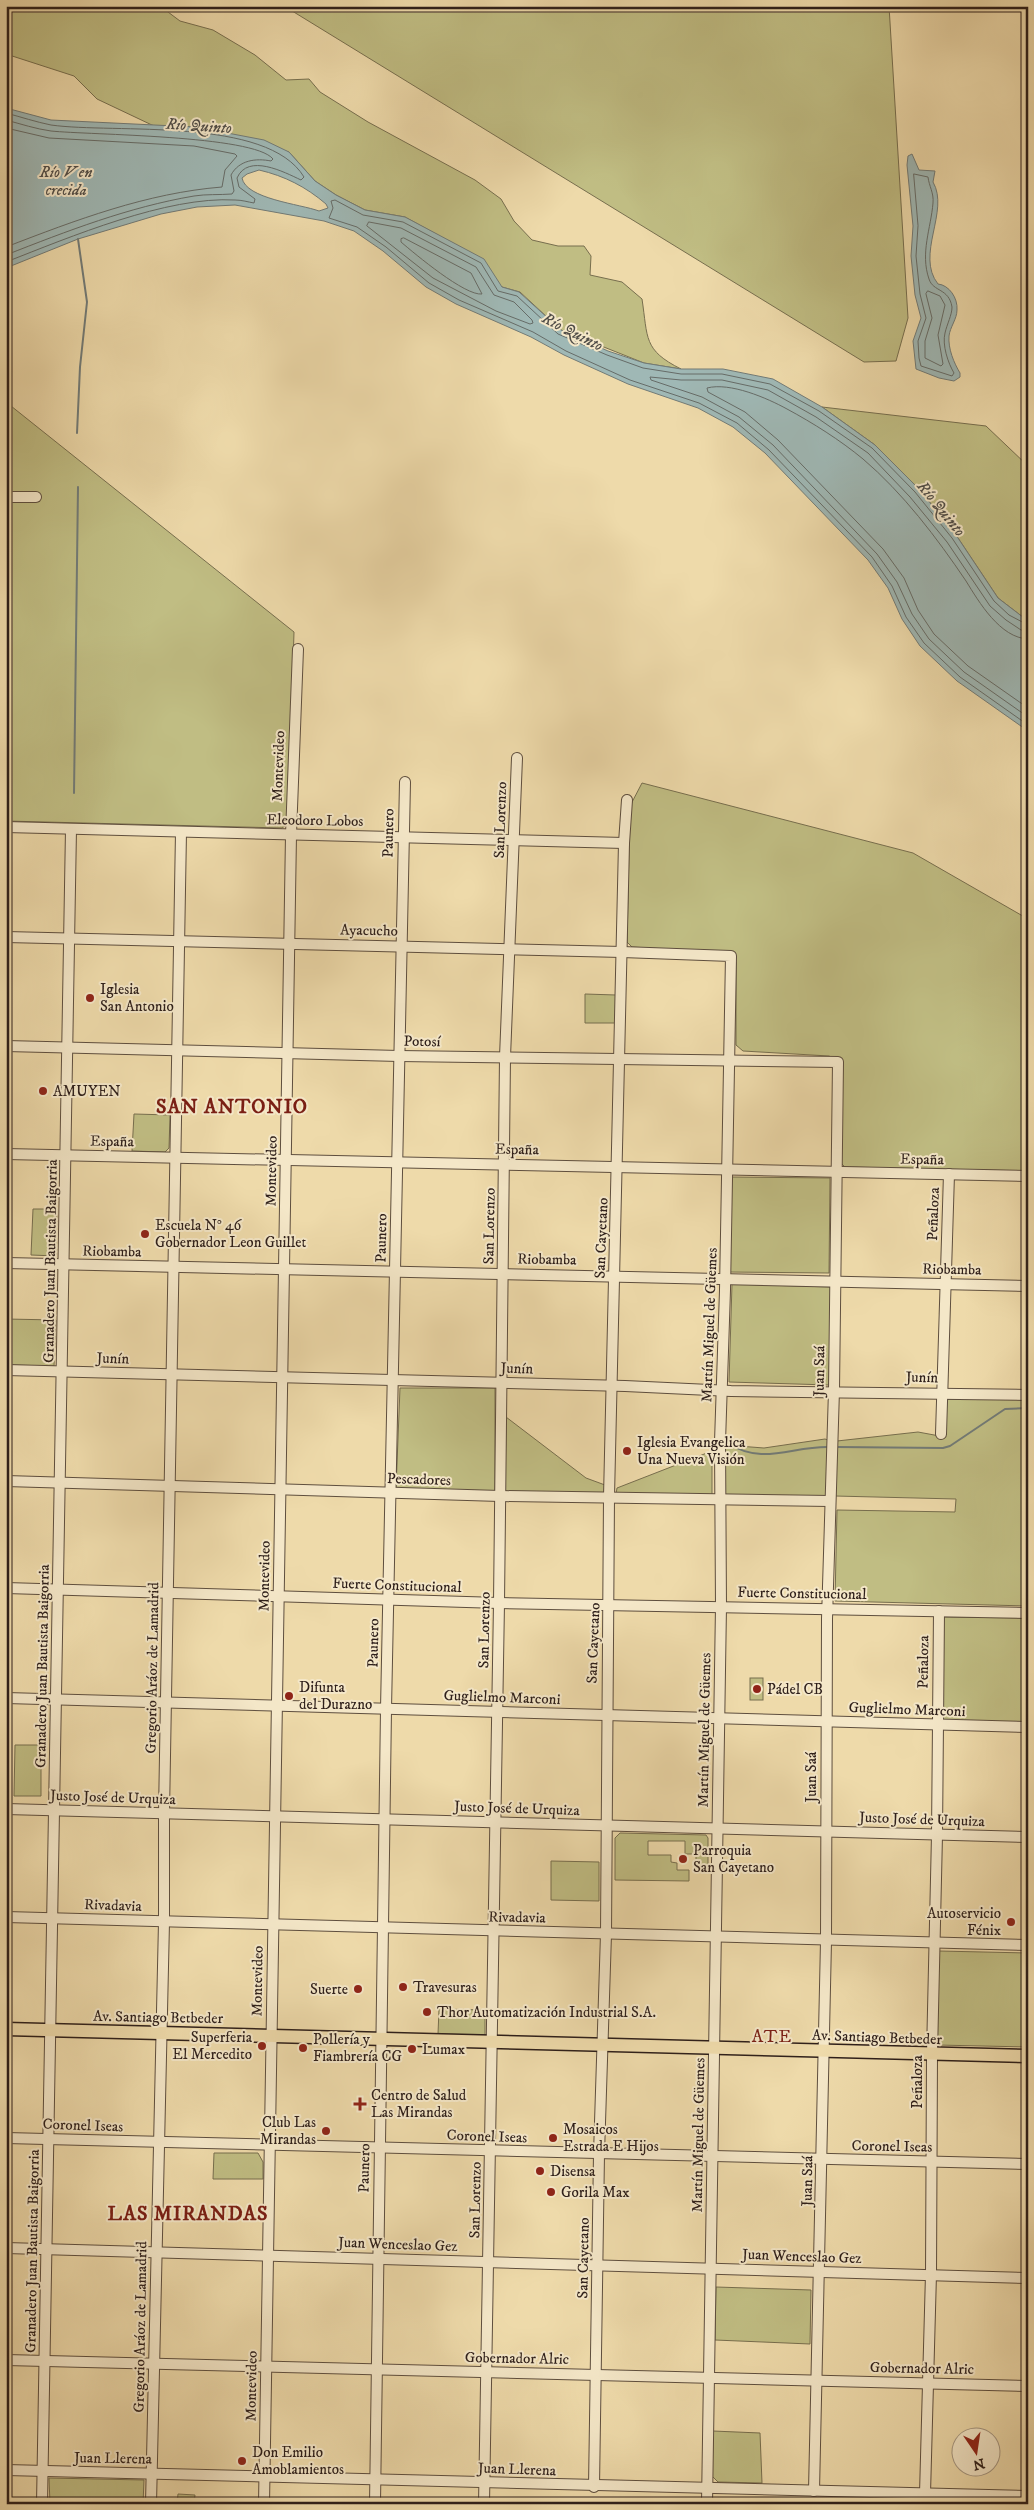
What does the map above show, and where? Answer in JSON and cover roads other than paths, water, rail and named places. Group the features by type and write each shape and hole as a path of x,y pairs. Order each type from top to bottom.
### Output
{"main road":[{"name":"Av. Santiago Betbeder","path":"6,2029 1028,2056"}],"street":[{"path":"6,497 36,497"},
{"name":"Montevideo","path":"264,2504 287,1052 291,835 298,649"},
{"name":"San Lorenzo","path":"484,2504 490,2262 493,1932 500,1603 505,1058 517,758"},
{"name":"Paunero","path":"375,2504 386,1709 405,782"},
{"name":"San Cayetano","path":"594,2487 599,2154 604,2045 606,1934 606,1715 610,1605 609,1497 624,843 627,800"},
{"name":"Eleodoro Lobos","path":"6,827 624,843"},
{"name":"Granadero Juan Bautista Baigorria","path":"42,2504 50,2139 71,829"},
{"name":"Gregorio Aráoz de Lamadrid","path":"152,2504 164,1922 164,1813 181,832"},
{"name":"Ayacucho","path":"6,936 730,956"},
{"name":"Martín Miguel de Güemes","path":"707,2504 721,1606 720,1500 726,1278 730,956"},
{"name":"Potosí","path":"6,1046 398,1056 729,1059 838,1062"},
{"name":"Juan Saá","path":"814,2491 818,2381 826,1941 827,1609 834,1390 838,1062"},
{"name":"España","path":"6,1154 1028,1176"},
{"name":"Peñaloza","path":"941,1434 949,1174"},
{"name":"Riobamba","path":"6,1264 835,1280 1028,1286"},
{"name":"Junín","path":"6,1370 722,1390 834,1390 1028,1395"},
{"name":"Pescadores","path":"6,1481 390,1494 830,1501"},
{"name":"Fuerte Constitucional","path":"6,1588 500,1603 1028,1613"},
{"name":"Peñaloza","path":"925,2494 931,2274 933,1942 937,1834 939,1611"},
{"name":"Guglielmo Marconi","path":"6,1698 1028,1728"},
{"name":"Justo José de Urquiza","path":"6,1809 1028,1837"},
{"name":"Rivadavia","path":"6,1917 493,1932 1028,1945"},
{"name":"Coronel Iseas","path":"6,2138 491,2152 1028,2164"},
{"name":"Juan Wenceslao Gez","path":"6,2248 1028,2278"},
{"name":"Gobernador Alric","path":"6,2360 1028,2386"},
{"name":"Juan Llerena","path":"6,2470 594,2487 1028,2496"}],"water":[{"name":"Río V en crecida","path":"6,108 51,120 196,127 264,140 289,152 315,181 336,195 365,210 405,217 484,259 502,287 519,292 561,330 608,351 644,363 681,369 723,369 773,379 822,407 875,445 919,489 956,535 998,598 1028,621 1028,731 957,681 920,646 902,619 888,588 868,560 765,453 733,427 698,408 628,384 564,355 531,337 456,304 426,287 383,251 354,231 324,221 235,205 197,207 161,214 78,239 6,268","holes":["259,170 269,172 303,187 326,204 328,208 319,211 263,196 253,191 242,178"]},
{"path":"912,154 919,170 935,171 933,182 938,206 930,260 932,272 938,284 946,287 952,293 957,305 956,317 949,336 949,346 960,373 960,377 954,381 939,378 916,369 913,341 921,318 915,295 911,256 913,226 907,165 908,156"}],"waterway":[{"path":"77,433 80,367 87,302 78,239"},
{"path":"74,793 78,487"},
{"path":"837,1447 943,1448 950,1446 1005,1409 1028,1408"},
{"path":"727,1443 740,1450 766,1454 815,1447 829,1447"}],"place":[{"name":"Iglesia San Antonio","path":"90,998"},
{"name":"AMUYEN","path":"43,1091"},
{"name":"Escuela N° 46 Gobernador Leon Guillet","path":"145,1234"},
{"name":"Iglesia Evangelica Una Nueva Visión","path":"627,1451"},
{"name":"Pádel CB","path":"757,1689"},
{"name":"Difunta del Durazno","path":"289,1696"},
{"name":"Parroquia San Cayetano","path":"683,1859"},
{"name":"Autoservicio Fénix","path":"1011,1922"},
{"name":"Travesuras","path":"403,1987"},
{"name":"Suerte","path":"358,1989"},
{"name":"Thor Automatización Industrial S.A.","path":"427,2012"},
{"name":"Superferia El Mercedito","path":"262,2046"},
{"name":"Pollería y Fiambrería CG","path":"303,2048"},
{"name":"Lumax","path":"412,2049"},
{"name":"Centro de Salud Las Mirandas","path":"360,2104"},
{"name":"Club Las Mirandas","path":"326,2131"},
{"name":"Mosaicos Estrada E Hijos","path":"553,2138"},
{"name":"Disensa","path":"540,2171"},
{"name":"Gorila Max","path":"551,2192"},
{"name":"Don Emilio Amoblamientos","path":"242,2461"}],"district":[{"name":"SAN ANTONIO","path":"232,1106"},
{"name":"ATE","path":"772,2036"},
{"name":"LAS MIRANDAS","path":"188,2213"}],"water label":[{"name":"Río Quinto","path":"199,125"},
{"name":"Río Quinto","path":"573,331"},
{"name":"Río Quinto","path":"942,508"}]}
